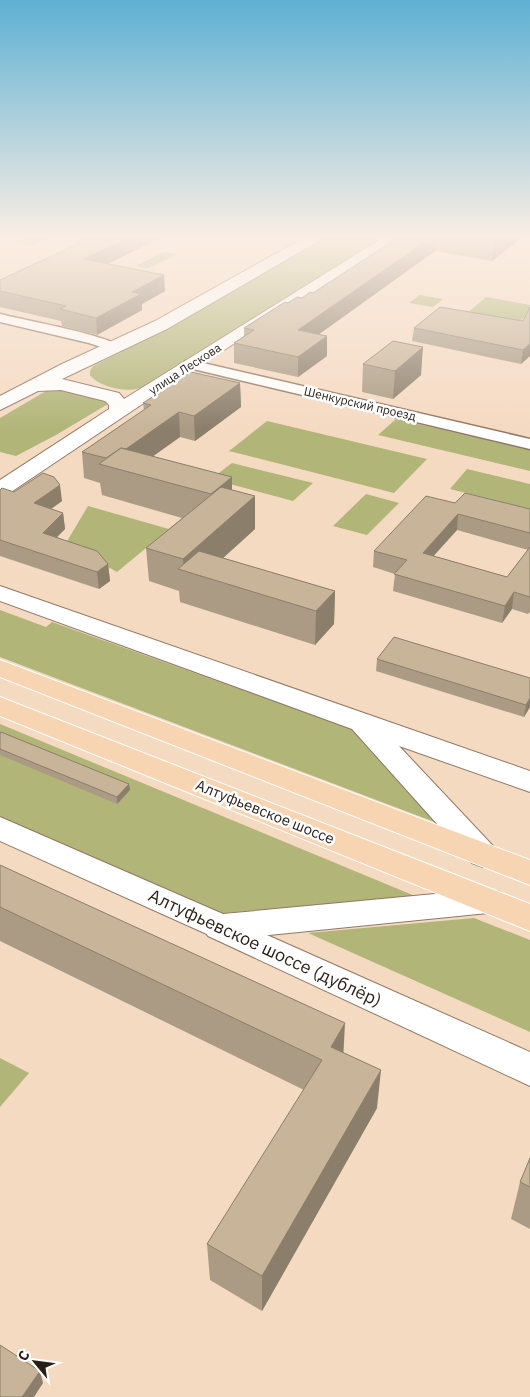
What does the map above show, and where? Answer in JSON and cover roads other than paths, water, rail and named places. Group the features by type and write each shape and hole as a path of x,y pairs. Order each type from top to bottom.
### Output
{"main road":[{"path":"0,404 68,368 161,325 205,300"},
{"name":"улица Лескова","path":"0,489 190,364 292,300"},
{"path":"68,368 70,375 79,381 120,392 137,393 153,389"},
{"path":"32,386 61,384 112,397 119,404 118,413"},
{"path":"0,593 530,782"},
{"path":"0,668 530,872"},
{"name":"Алтуфьевское шоссе","path":"0,706 530,918"},
{"path":"361,721 483,854"},
{"name":"Алтуфьевское шоссе (дублёр)","path":"0,828 530,1070"},
{"path":"220,927 488,901"}],"street":[{"path":"0,318 93,340 113,347"},
{"name":"Шенкурский проезд","path":"190,364 530,444"}]}
